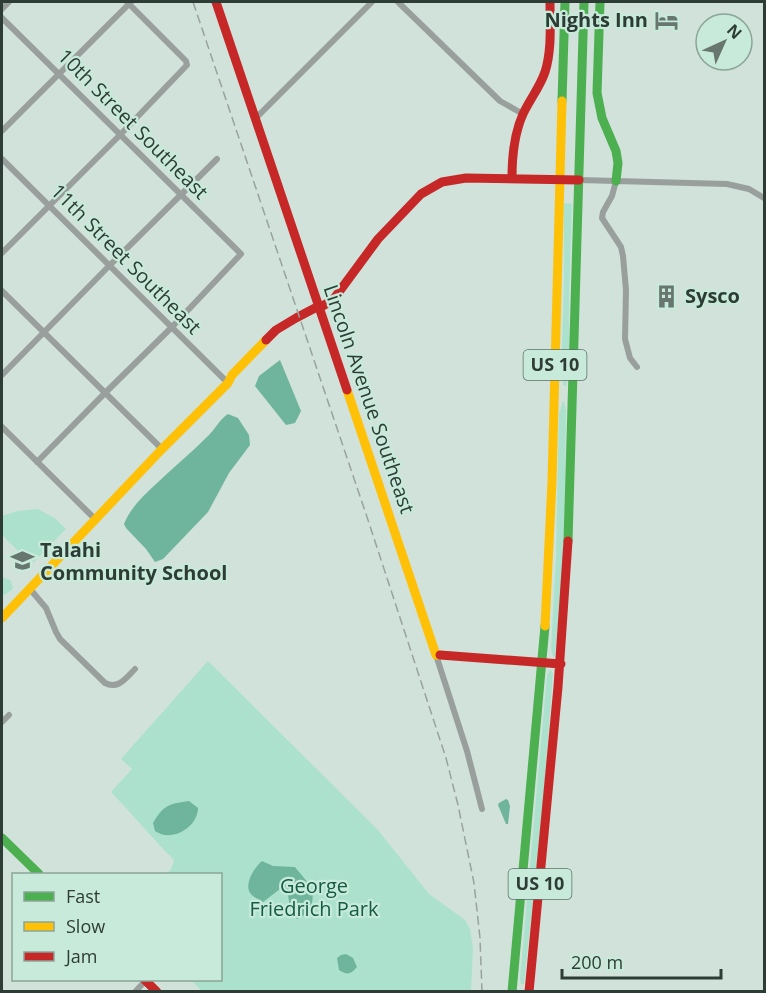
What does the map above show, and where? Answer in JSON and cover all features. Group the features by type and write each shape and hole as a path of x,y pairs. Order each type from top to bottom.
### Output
{"main road":[{"name":"Lincoln Avenue Southeast","path":"216,2 436,655"},
{"path":"512,178 512,152 515,139 523,114 545,71 549,54 550,2"},
{"name":"US 10","path":"512,992 543,663 550,551 565,2"},
{"path":"602,3 597,93 602,118 616,151 618,163 616,181"},
{"name":"US 10","path":"528,992 561,664 570,504 584,5"},
{"path":"2,618 228,382 235,379 286,329 317,313 319,308 333,300 378,239 430,187 453,179 579,180"},
{"path":"436,655 561,664"},
{"path":"2,838 38,873"},
{"path":"146,981 157,992"}],"street":[{"path":"2,9 9,2"},
{"path":"2,131 129,2 188,65 2,253"},
{"path":"255,119 372,2"},
{"path":"398,2 500,101 523,114"},
{"name":"10th Street Southeast","path":"2,18 242,254 172,327"},
{"name":"11th Street Southeast","path":"2,159 228,382"},
{"path":"2,375 217,159"},
{"path":"579,180 728,184 742,186 763,194"},
{"path":"616,181 602,218 621,248 623,256 626,290 625,339 630,358 637,367"},
{"path":"2,291 162,449"},
{"path":"37,462 172,327"},
{"path":"2,427 96,520"},
{"path":"30,589 46,608 60,639 105,683 113,686 119,685 135,669"},
{"name":"Lincoln Avenue Southeast","path":"436,655 465,741 482,809"},
{"path":"2,722 9,714"}],"green space":[{"path":"564,203 572,204 569,371 566,386 561,376"},
{"path":"563,401 566,410 564,555 555,656 553,657 551,649 559,414"},
{"path":"38,509 56,519 66,529 34,562 29,562 2,535 2,516 17,511"},
{"path":"2,577 10,580 13,587 2,596"},
{"name":"George Friedrich Park","path":"208,661 378,830 429,894 465,920 470,929 473,949 471,991 202,991 192,981 222,981 222,873 167,873 174,860 111,792 132,769 121,759"},
{"path":"550,670 553,674 542,816 524,984 521,984 547,675"}],"shaded area":[{"path":"280,360 301,411 295,423 286,425 255,386 259,376"},
{"path":"228,414 238,418 249,435 250,445 229,473 208,512 163,559 155,562 124,524 142,497 203,441"},
{"path":"506,799 510,806 508,824 498,805"},
{"path":"189,801 198,808 197,815 189,827 169,835 155,831 153,823 164,808"},
{"path":"262,861 273,866 295,867 305,879 313,895 310,908 304,915 297,919 294,916 287,892 280,889 263,902 250,893 249,880"},
{"path":"346,954 353,958 357,967 352,972 344,973 339,970 337,958"}],"railway":[{"path":"193,2 446,758 474,883 480,938 482,992"}],"traffic: fast":[{"path":"562,101 565,2"},
{"path":"568,541 584,2"},
{"path":"600,2 597,93 602,118 616,151 618,163 616,181"},
{"path":"512,992 545,626"},
{"path":"2,838 38,873"}],"traffic: slow":[{"path":"545,626 552,482 562,101"},
{"path":"2,618 162,449 228,383 232,375 266,340"},
{"path":"347,390 436,655 440,655"}],"traffic: jam":[{"path":"216,2 347,390"},
{"path":"512,178 517,129 543,77 549,55 550,2"},
{"path":"266,340 276,330 296,318 333,300 378,239 421,194 442,182 466,178 579,180"},
{"path":"529,992 558,687 568,541"},
{"path":"440,655 561,664"},
{"path":"146,981 157,992"}],"place":[{"name":"Nights Inn","path":"666,20"},
{"name":"Sysco","path":"667,296"},
{"name":"Talahi Community School","path":"22,561"}]}
